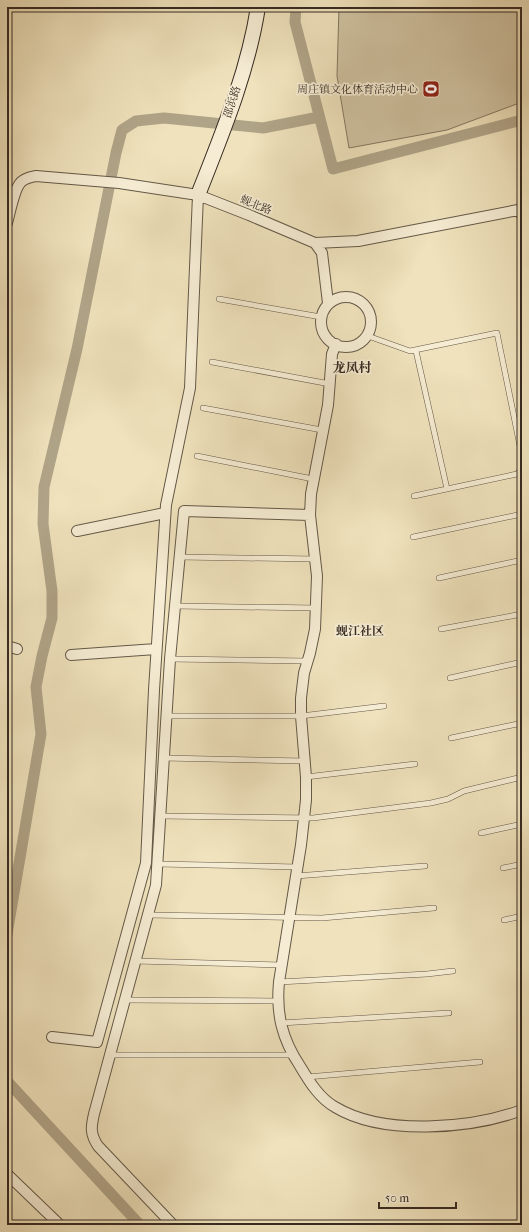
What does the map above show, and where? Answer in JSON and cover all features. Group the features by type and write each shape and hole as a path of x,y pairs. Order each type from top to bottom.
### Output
{"street":[{"name":"邵浜路","path":"198,196 229,114 251,45 258,7"},
{"name":"蚬北路","path":"7,223 20,182 27,178 36,176 119,183 198,196 250,215 315,243 358,241 518,210 522,215"},
{"path":"52,1037 97,1042 146,863 156,648 166,505 190,388 198,196"},
{"path":"315,243 322,253 328,303"},
{"path":"348,296 362,302 371,315 372,326 368,336 360,343 350,347 339,346 330,341 323,333 320,323 322,312 328,303 337,298 348,296"},
{"path":"336,344 332,354 328,404 311,494 310,515 317,576 315,629 302,686 301,716 306,778 304,818 302,845 296,872 281,964 277,1001 281,1023 293,1055 318,1093 333,1107 348,1114 385,1124 431,1126 488,1121 522,1110"},
{"path":"173,1225 98,1146 92,1138 92,1128 94,1114 155,890 158,864 170,658 184,511 310,515"},
{"path":"77,531 166,513"},
{"path":"7,646 18,649"},
{"path":"71,655 156,648"},
{"path":"7,1174 60,1225"}],"lane":[{"path":"219,299 321,317"},
{"path":"368,336 410,351 416,351 497,333 522,456"},
{"path":"416,351 446,489"},
{"path":"212,362 330,384"},
{"path":"203,408 322,430"},
{"path":"197,456 313,479"},
{"path":"414,496 517,474 522,468"},
{"path":"414,538 522,514"},
{"path":"180,557 315,559"},
{"path":"439,578 522,560"},
{"path":"175,606 316,608"},
{"path":"442,629 522,614"},
{"path":"170,658 308,661"},
{"path":"450,678 522,662"},
{"path":"167,716 301,716 384,706"},
{"path":"452,738 522,724"},
{"path":"164,758 305,761"},
{"path":"306,778 415,764"},
{"path":"161,816 304,818 431,803 448,799 464,791 522,778"},
{"path":"481,833 522,824"},
{"path":"158,864 296,872 425,866"},
{"path":"503,868 522,864"},
{"path":"148,915 322,918 434,908"},
{"path":"504,920 522,916"},
{"path":"135,961 281,964"},
{"path":"279,982 419,975 453,971"},
{"path":"125,1000 277,1001"},
{"path":"281,1023 449,1013"},
{"path":"110,1055 293,1055"},
{"path":"307,1077 480,1062"}],"shaded area":[{"name":"周庄镇文化体育活动中心","path":"339,7 522,7 522,102 447,130 349,148 337,76"}],"waterway":[{"path":"296,7 295,22 333,169 522,120"},
{"path":"7,934 41,734 36,687 52,618 52,591 43,524 44,487 77,349 116,153 122,130 136,121 164,118 263,128 319,117"},
{"path":"7,1081 140,1225"}],"place":[{"name":"周庄镇文化体育活动中心","path":"431,89"}],"district":[{"name":"龙凤村","path":"352,367"},
{"name":"蚬江社区","path":"360,631"}]}
